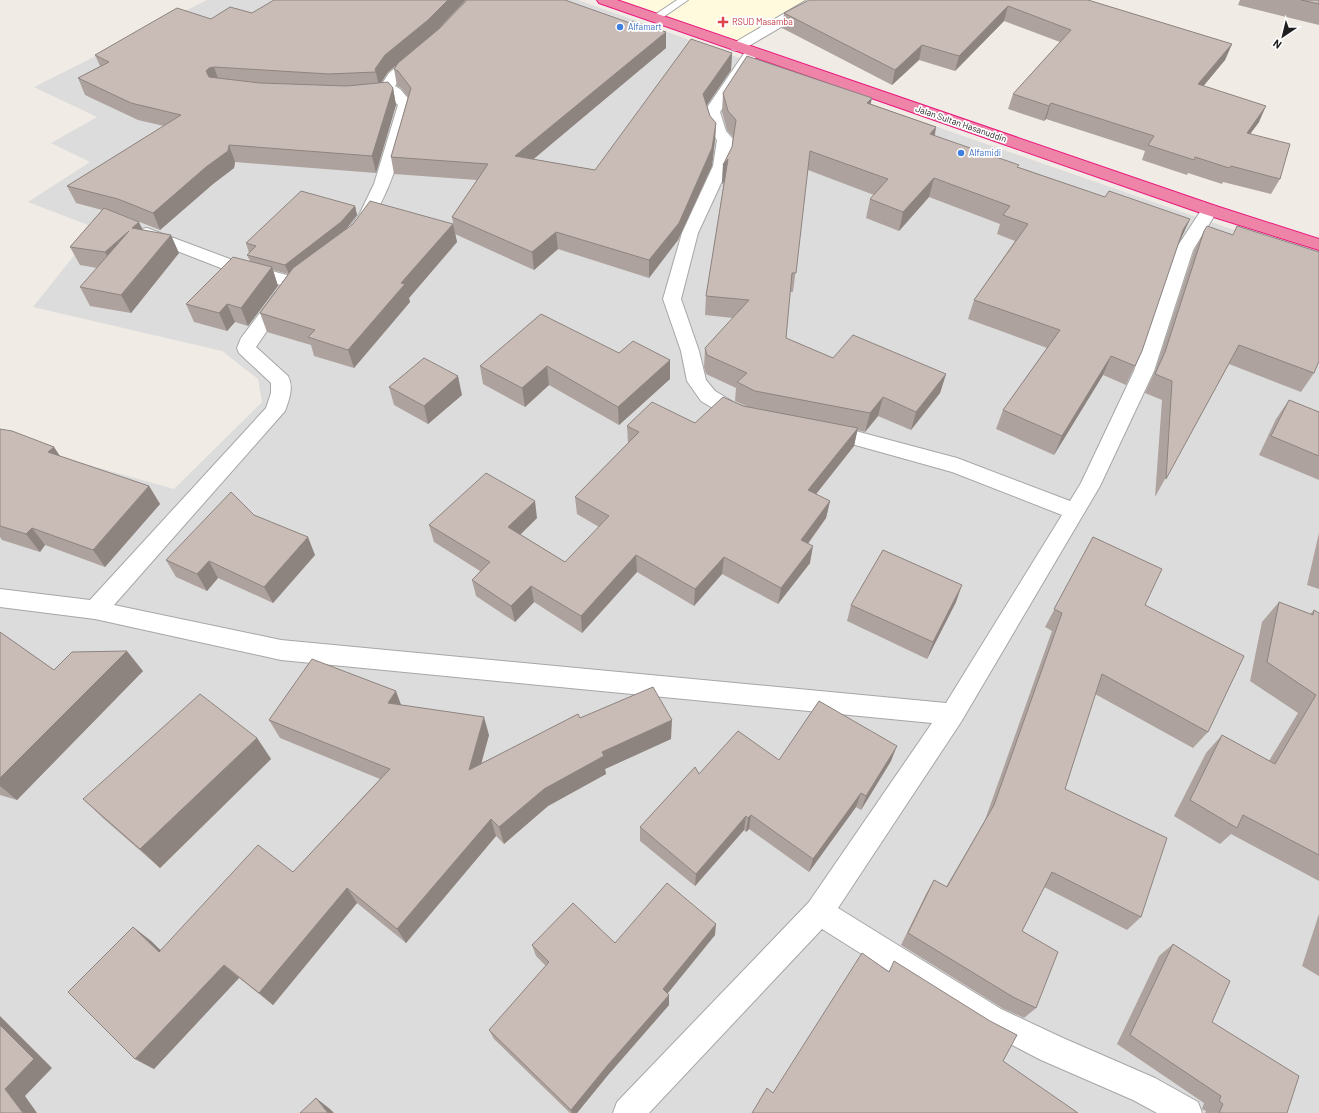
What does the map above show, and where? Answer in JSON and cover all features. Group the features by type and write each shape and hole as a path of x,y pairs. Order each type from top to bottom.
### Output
{"highway":[{"name":"Jalan Sultan Hasanuddin","path":"604,0 1210,210 1319,245"}],"street":[{"path":"757,418 749,417 728,408 708,396 697,381 690,351 672,298 690,233 721,166 725,139 719,132 712,112 744,49 817,0"},
{"path":"345,241 368,215 382,184 406,104 395,92 387,87 394,76 430,46"},
{"path":"373,97 395,92"},
{"path":"628,1113 818,912 952,714 1090,486 1144,371 1184,250 1210,210"},
{"path":"95,610 275,411 281,393 281,381 246,348 248,342 298,278 232,266 134,228"},
{"path":"810,429 848,436 957,466 1075,511"},
{"path":"0,598 95,610 280,650 952,714"},
{"path":"818,912 991,1019 1052,1049 1144,1089 1187,1113"}],"lane":[{"path":"656,18 683,0"}],"shaded area":[{"path":"207,0 578,0 779,72 1231,229 1319,256 1319,1113 0,1113 0,440 174,489 262,402 258,379 222,351 33,307 96,228 28,202 90,162 51,143 97,117 34,87"},
{"name":"RSUD Masamba","path":"607,0 813,0 736,44"}],"building":[{"path":"274,0 448,0 428,20 385,55 375,69 376,72 329,74 214,67 209,68 206,71 209,77 260,83 347,86 388,82 393,88 372,156 229,145 228,151 206,167 153,213 118,199 67,186 181,115 131,103 78,78 109,62 95,55 177,8 211,19 230,7 252,13"},
{"path":"467,0 565,0 630,23 633,21 666,32 515,156 595,170 691,39 732,53 703,94 710,116 716,123 712,148 679,223 649,260 556,232 532,252 452,217 488,164 391,157 411,88 398,71 394,69 398,63 440,28"},
{"path":"809,0 1088,0 1232,44 1198,84 1266,106 1247,133 1290,144 1280,179 1231,166 1229,168 1195,157 1194,160 1148,145 1154,136 1051,103 1049,106 1013,94 1071,30 1008,6 959,56 922,45 895,70 784,13"},
{"path":"1301,0 1319,0 1319,4"},
{"path":"747,56 872,98 867,103 936,127 930,134 1019,165 1017,167 1105,197 1109,191 1190,219 1183,230 1142,351 1135,366 1111,356 1062,436 1003,410 1060,330 974,300 1028,224 1003,215 1010,206 934,178 903,212 870,199 888,179 810,151 796,273 792,273 786,338 833,358 853,335 946,374 916,412 883,397 870,413 755,391 737,382 747,373 707,355 705,348 749,300 706,296 728,159 723,165 732,147 736,120 728,111 723,93"},
{"path":"301,191 355,206 341,222 285,265 247,255 256,246 246,243"},
{"path":"370,201 453,224 401,283 405,284 348,350 308,337 315,330 260,313 293,268 353,224"},
{"path":"104,208 139,222 132,228 171,235 121,295 80,287 129,231 105,252 70,247"},
{"path":"1207,226 1233,235 1237,226 1319,252 1319,361 1314,373 1239,345 1166,479 1172,381 1155,374 1165,352 1204,231"},
{"path":"233,257 272,267 241,308 227,304 219,313 186,304"},
{"path":"541,314 619,353 633,341 670,360 618,407 547,366 522,388 480,366"},
{"path":"424,358 458,376 424,406 389,387"},
{"path":"723,397 743,406 858,428 808,490 830,501 801,540 813,546 781,588 724,557 695,589 636,555 581,616 531,586 511,606 472,580 490,562 429,525 486,473 535,501 508,527 565,562 609,516 575,497 639,432 627,426 652,402 695,423"},
{"path":"1289,400 1319,412 1319,456 1271,436"},
{"path":"0,429 12,431 54,447 48,452 149,486 93,550 32,528 26,534 0,526"},
{"path":"231,492 254,515 308,537 264,587 209,561 197,574 166,560"},
{"path":"1093,537 1162,569 1145,605 1244,656 1208,732 1102,674 1065,789 1167,838 1141,917 1052,872 1022,931 1058,952 1036,1008 1013,997 908,933 934,880 947,887 994,805 1062,613 1054,609"},
{"path":"883,550 962,585 933,642 851,605"},
{"path":"1279,602 1313,615 1314,610 1319,613 1319,855 1243,815 1237,828 1190,800 1222,735 1275,764 1316,695 1267,662"},
{"path":"0,632 54,670 72,652 127,651 0,778"},
{"path":"312,659 396,691 388,703 484,717 469,770 578,714 580,718 653,687 672,720 602,752 604,756 544,789 499,827 491,819 397,929 347,888 259,993 224,965 135,1059 68,992 133,927 159,952 258,845 293,872 390,769 269,720"},
{"path":"200,694 257,738 140,849 83,799"},
{"path":"819,701 897,746 866,796 861,793 813,859 751,815 748,818 746,816 696,874 640,827 695,767 699,774 738,731 779,760"},
{"path":"667,883 716,924 663,989 669,995 571,1110 489,1030 549,962 532,945 573,903 615,943"},
{"path":"1173,944 1230,981 1212,1022 1299,1076 1287,1113 1219,1113 1223,1104 1219,1101 1221,1096 1130,1035"},
{"path":"862,953 889,972 894,961 990,1021 1017,1035 1003,1061 1078,1113 752,1113 767,1088 773,1093"},
{"path":"0,1025 34,1059 5,1089 23,1113 0,1113"},
{"path":"316,1098 328,1113 300,1113"}],"place":[{"name":"RSUD Masamba","path":"723,22"},
{"name":"Alfamart","path":"620,27"},
{"name":"Alfamidi","path":"961,153"}]}
